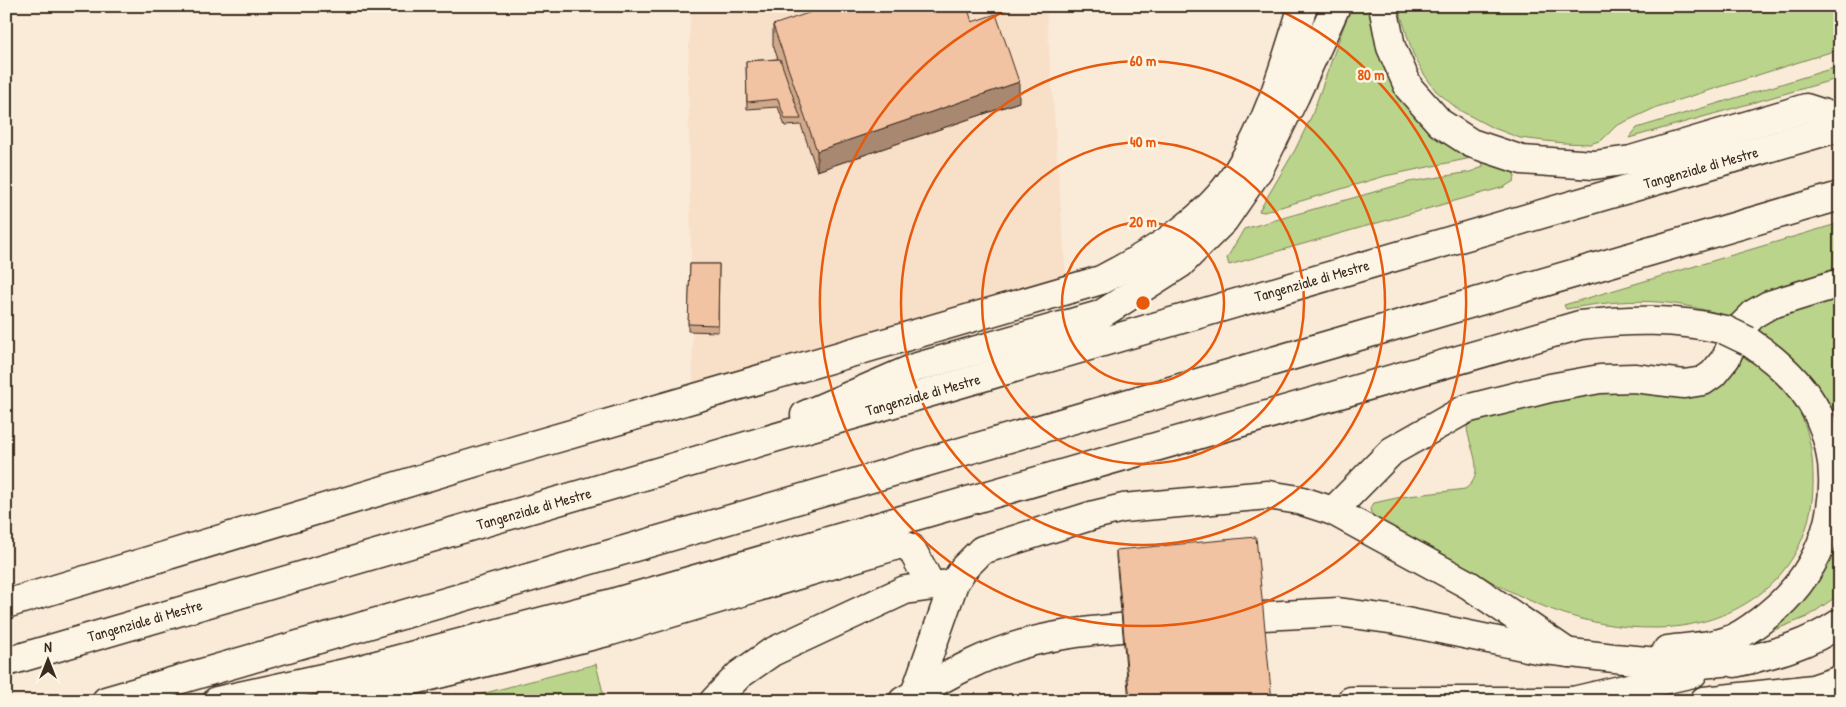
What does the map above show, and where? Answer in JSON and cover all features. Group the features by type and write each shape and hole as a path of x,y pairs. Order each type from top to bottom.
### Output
{"main road":[{"path":"6,604 513,451 1101,280 1138,260 1177,234 1219,196 1237,172 1272,104 1304,6"},
{"path":"698,461 914,368 1100,315 1180,264 1224,220 1259,169 1336,6"},
{"path":"1383,6 1391,46 1409,88 1440,123 1471,143 1522,160 1594,165 1632,160 1806,108 1840,119"},
{"name":"Tangenziale di Mestre","path":"6,662 1840,127"},
{"path":"106,701 1840,196"},
{"path":"1333,511 1392,451 1466,409 1550,388 1600,379 1634,378 1684,384 1703,381 1713,374 1726,358 1737,331 1755,313 1769,305 1840,283"},
{"path":"217,701 369,667 616,602 1580,324 1626,320 1662,320 1699,324 1737,336 1789,373 1817,413 1826,437 1834,486 1828,526 1820,551 1798,586 1775,611 1727,641 1614,658"},
{"path":"714,701 739,675 772,652 905,590 943,584 964,568 982,550 1122,508 1268,495 1299,500 1333,511 1469,585 1568,653"},
{"path":"330,701 611,631 901,544 911,548 943,584"},
{"path":"909,697 943,584"},
{"path":"909,697 942,678 998,652 1032,642 1096,631 1190,621 1338,612 1396,620 1537,649 1568,653 1691,665 1753,659"},
{"path":"1573,701 1784,652 1840,624"},
{"path":"1704,701 1814,689 1840,680"},
{"path":"1350,701 1578,701"}],"shaded area":[{"path":"691,6 1046,6 1066,277 693,384 688,69"}],"green space":[{"path":"1351,6 1371,6 1387,66 1513,171 1514,181 1504,187 1229,265 1227,258 1244,229 1409,182 1470,172 1483,167 1482,160 1476,157 1385,176 1264,212 1259,211 1295,150 1312,115"},
{"path":"1398,6 1840,6 1840,49 1657,107 1616,126 1602,140 1590,144 1563,143 1520,138 1491,127 1459,110 1436,91 1413,54"},
{"path":"1840,66 1840,78 1629,138 1637,128"},
{"path":"1840,223 1840,275 1748,305 1731,318 1688,306 1668,303 1629,301 1566,309 1564,305"},
{"path":"1840,287 1840,448 1815,385 1796,361 1754,326"},
{"path":"1738,343 1780,384 1800,413 1808,436 1812,460 1811,509 1802,538 1788,564 1770,586 1746,603 1719,616 1689,625 1657,628 1628,627 1576,618 1528,600 1399,533 1371,513 1370,509 1374,503 1401,497 1465,489 1472,483 1476,468 1467,427 1471,416 1588,384 1688,390"},
{"path":"1840,509 1840,594 1807,617 1772,631 1769,626"},
{"path":"596,664 605,701 455,701"}],"building":[{"path":"829,6 967,6 972,22 996,14 1019,82 817,151 773,25"},
{"path":"780,59 801,119 785,119 778,99 747,102 746,61"},
{"path":"690,264 719,264 718,325 688,324"},
{"path":"1256,537 1272,701 1130,701 1116,550"}]}
